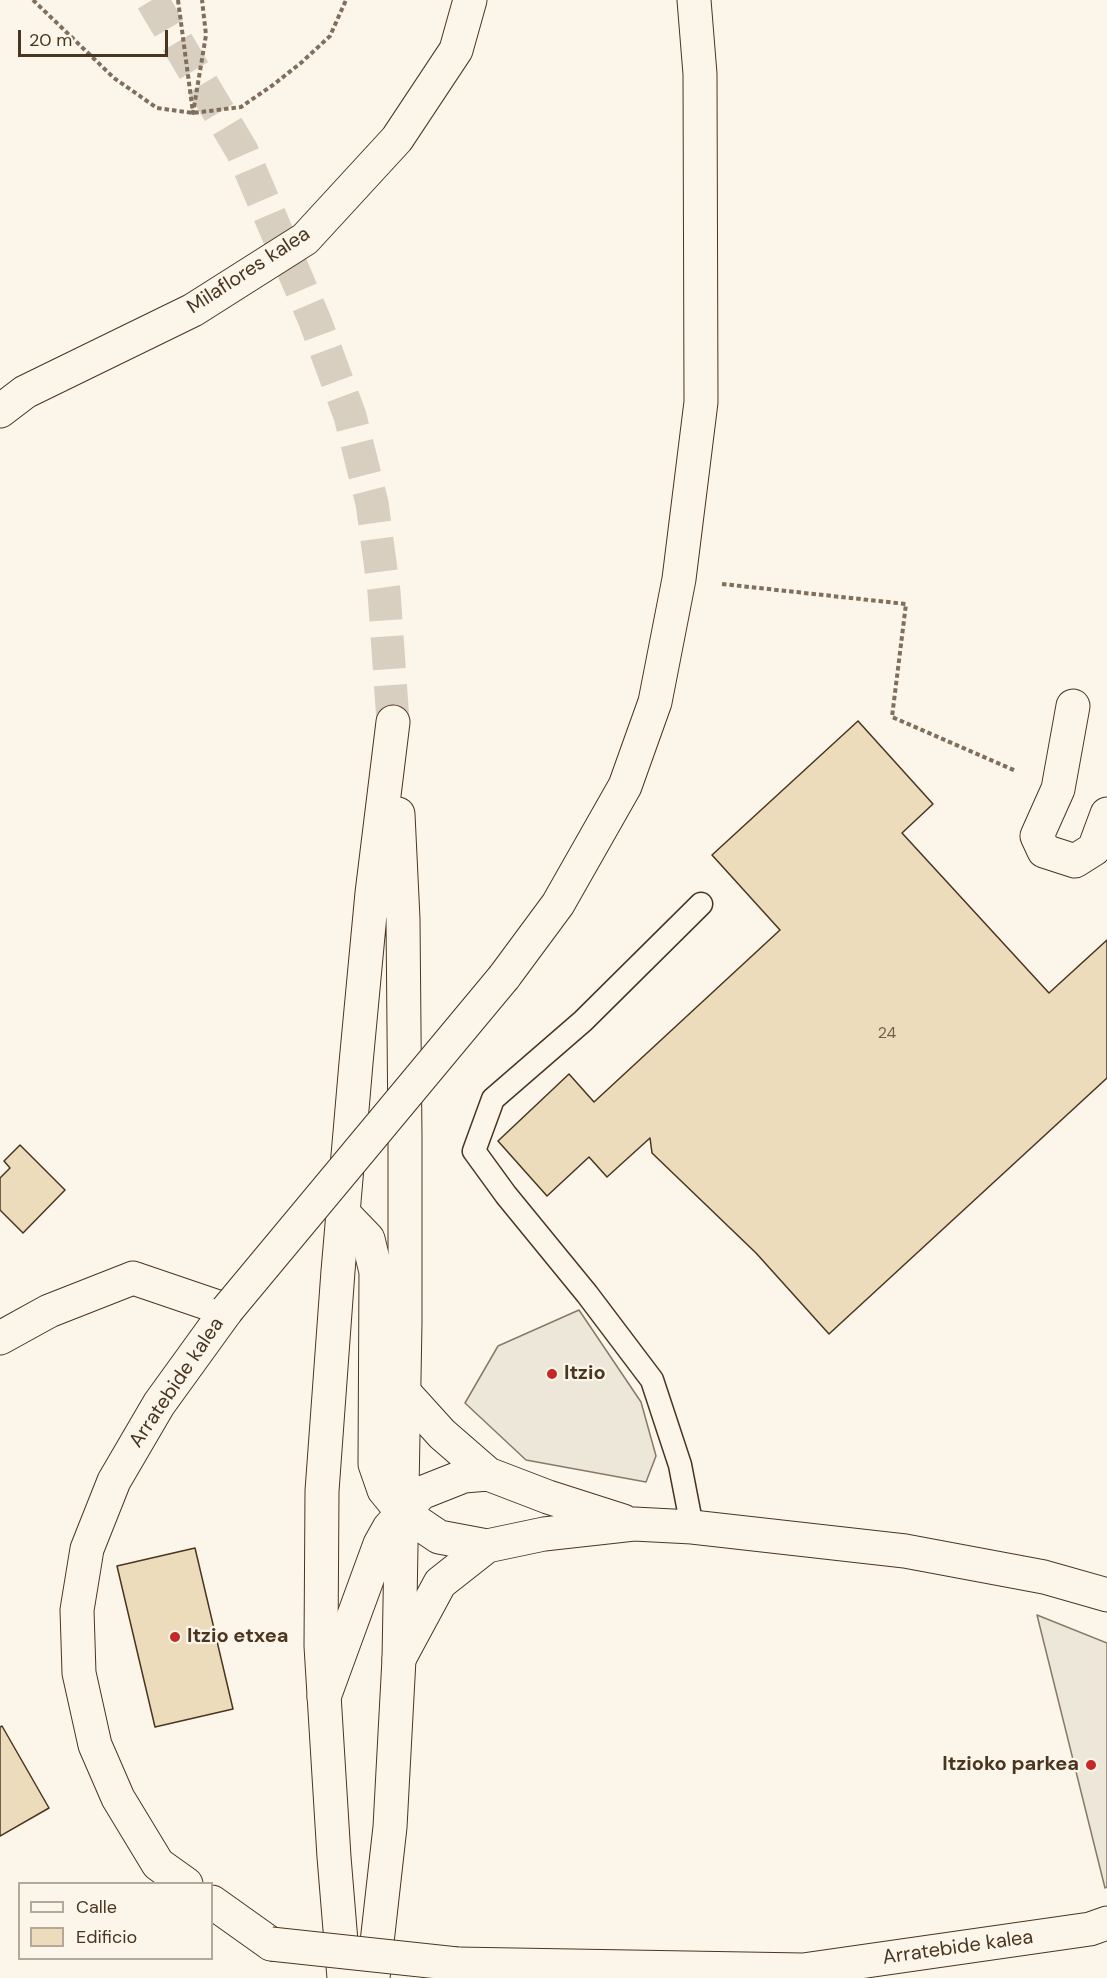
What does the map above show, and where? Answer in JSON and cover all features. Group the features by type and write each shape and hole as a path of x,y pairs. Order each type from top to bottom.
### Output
{"main road":[{"name":"Milaflores kalea","path":"0,411 25,392 192,310 304,239 397,139 456,50 470,0"},
{"name":"Arratebide kalea","path":"183,1882 158,1864 118,1798 94,1744 79,1673 77,1610 87,1549 114,1481 159,1404 227,1310 504,976 558,904 624,786 655,702 679,579 701,402 699,74 694,0"},
{"path":"1074,706 1058,789 1037,836 1044,851 1075,861 1094,849 1107,814"},
{"path":"344,1978 321,1646 322,1491 343,1213 372,893 393,722 403,919 405,1138 402,1512 399,1659 390,1827 373,1978"},
{"path":"343,1213 368,1239 376,1272 375,1464 384,1490 402,1512 439,1537 487,1546 544,1534 634,1524 693,1527 905,1551 1044,1577 1107,1595"},
{"path":"0,1338 49,1311 133,1278 227,1310"},
{"path":"403,1391 442,1434 488,1474 548,1497 634,1524"},
{"path":"324,1698 380,1544 389,1528 421,1493 464,1476 488,1474"},
{"path":"399,1659 440,1583 487,1546"},
{"name":"Arratebide kalea","path":"213,1903 271,1944 457,1964 803,1970 1090,1929 1107,1923"}],"lane":[{"path":"693,1527 680,1465 652,1380 474,1151 493,1099 584,1021 701,904"}],"path":[{"path":"33,0 69,37 123,84 157,108 193,113 241,106 273,86 330,36 346,0"},
{"path":"177,0 193,113"},
{"path":"193,113 206,34 202,0"},
{"path":"679,579 906,604 892,717 1058,789"}],"shaded area":[{"name":"Itzio","path":"579,1310 641,1402 656,1456 646,1482 526,1460 465,1403 498,1346"},
{"name":"Itzioko parkea","path":"1037,1615 1107,1643 1107,1887 1105,1888"}],"building":[{"path":"858,721 933,804 902,833 1049,993 1107,940 1107,1078 829,1334 756,1253 652,1153 650,1138 607,1177 589,1157 547,1196 498,1141 569,1074 594,1102 780,930 712,855"},
{"path":"20,1145 65,1190 23,1233 0,1210 0,1178 10,1168 4,1161"},
{"name":"Itzio etxea","path":"195,1548 233,1709 155,1727 117,1566"},
{"path":"2,1726 49,1808 0,1836 0,1727"}],"tunnel":[{"path":"152,0 242,151 315,321 350,416 372,503 384,592 393,722"}],"place":[{"name":"Itzio","path":"552,1374"},
{"name":"Itzio etxea","path":"175,1637"},
{"name":"Itzioko parkea","path":"1091,1765"}]}
